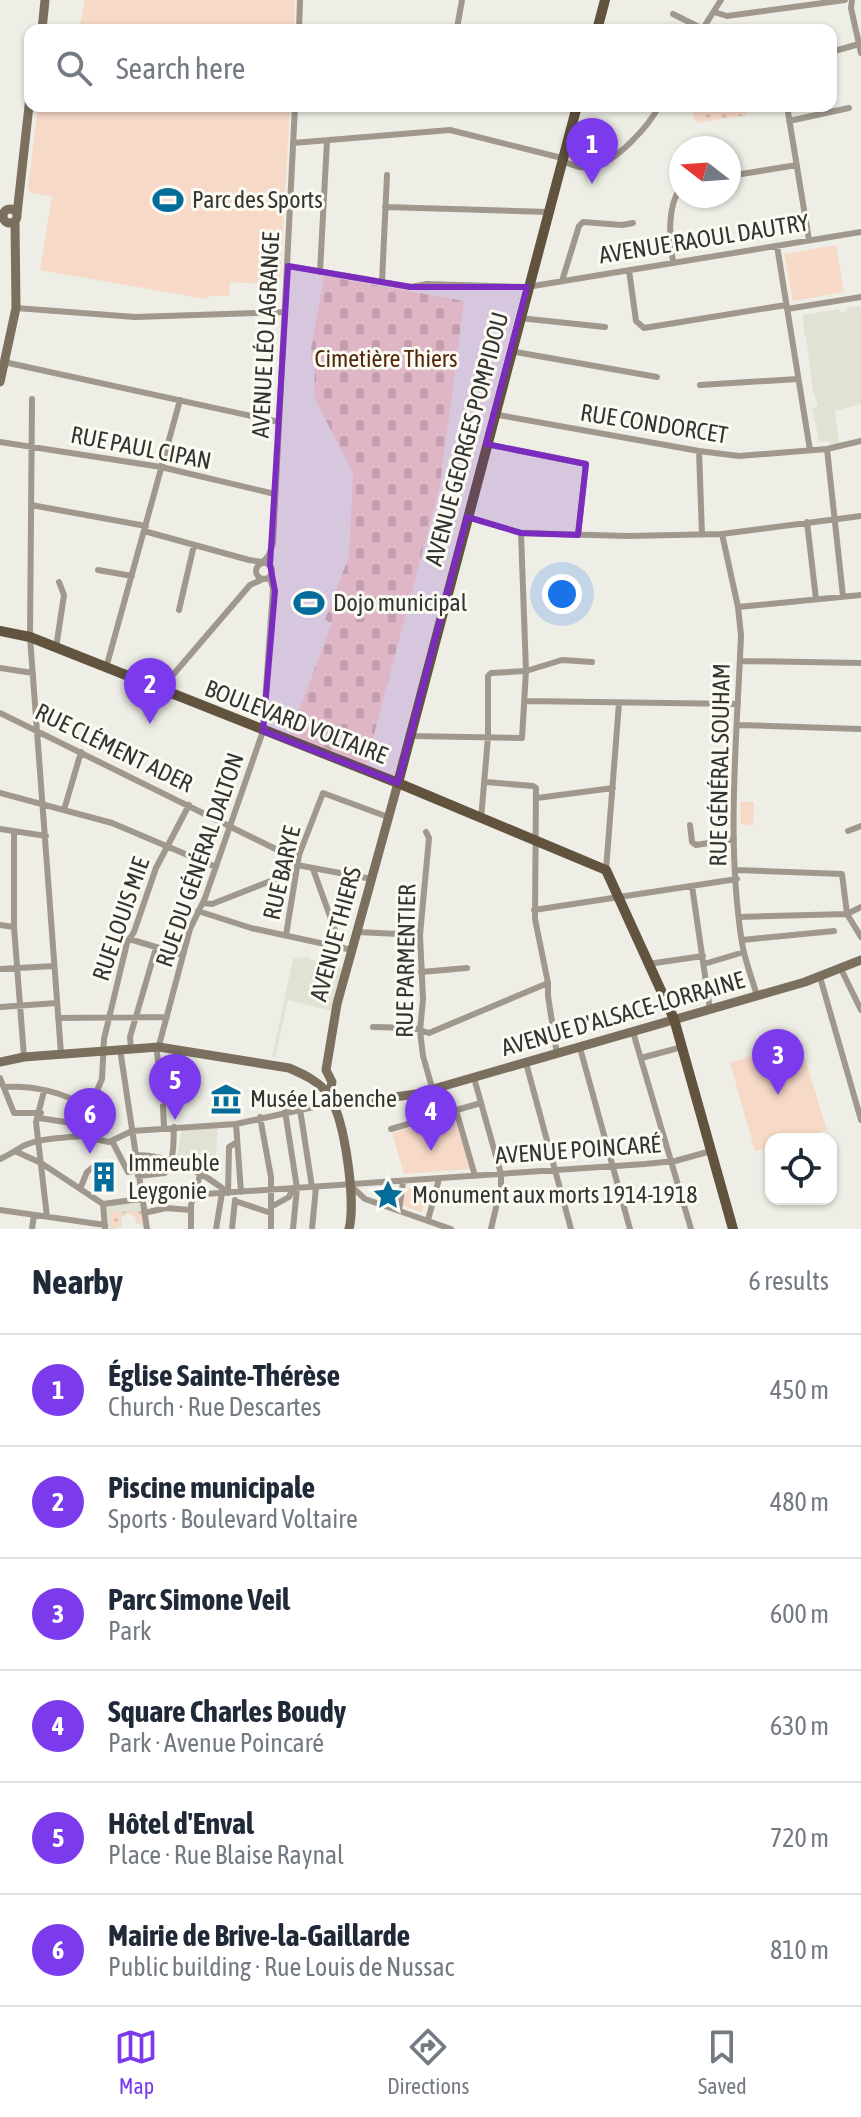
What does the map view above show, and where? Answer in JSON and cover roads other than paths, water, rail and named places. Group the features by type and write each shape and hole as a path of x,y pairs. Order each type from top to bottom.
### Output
{"main road":[{"path":"43,24 45,0"},
{"path":"599,24 605,0"},
{"path":"0,382 16,308 7,218 20,184 28,112"},
{"name":"AVENUE GEORGES POMPIDOU","path":"398,783 493,414 575,112"},
{"name":"BOULEVARD VOLTAIRE","path":"0,631 30,637 398,783 606,870"},
{"name":"AVENUE THIERS","path":"349,1229 353,1212 351,1186 339,1122 331,1099 332,1082 326,1070 327,1056 336,1010 398,783"},
{"path":"606,870 674,1019 733,1229"},
{"name":"AVENUE D'ALSACE-LORRAINE","path":"352,1103 433,1090 820,977 861,960"},
{"path":"0,1062 104,1050 172,1047 289,1068 317,1083 331,1099 352,1103 339,1122"}],"street":[{"path":"298,24 300,0"},
{"path":"458,24 462,0"},
{"path":"707,24 721,0"},
{"path":"714,12 727,16 845,0"},
{"path":"852,0 861,53"},
{"path":"673,14 692,24"},
{"path":"837,50 859,44"},
{"path":"837,111 849,108"},
{"name":"AVENUE LÉO LAGRANGE","path":"264,564 274,552 295,112"},
{"path":"293,143 450,130 582,168 601,164 643,132 655,112"},
{"path":"788,112 809,240"},
{"path":"789,121 831,112"},
{"path":"320,272 327,141"},
{"path":"741,174 797,165"},
{"path":"382,282 387,175"},
{"path":"385,207 548,212"},
{"path":"673,208 669,230 673,262"},
{"path":"562,281 579,226 583,222 633,223"},
{"name":"AVENUE RAOUL DAUTRY","path":"288,266 411,287 427,284 527,287 629,273 673,262 861,232"},
{"path":"777,246 810,450"},
{"path":"531,272 552,282"},
{"path":"629,273 636,321 644,328 861,297"},
{"path":"16,308 135,317 284,312"},
{"path":"519,318 605,327"},
{"path":"510,351 657,377"},
{"path":"4,362 279,422"},
{"path":"700,385 798,379"},
{"path":"32,399 30,637 61,1054"},
{"path":"106,668 180,400"},
{"name":"RUE CONDORCET","path":"493,414 739,456 827,449 861,441"},
{"name":"RUE PAUL CIPAN","path":"0,442 161,467 275,494"},
{"path":"486,444 586,464 578,535"},
{"path":"827,449 843,596"},
{"path":"699,451 702,534"},
{"path":"31,505 145,529 264,564"},
{"path":"467,517 521,533 578,535 722,534 861,516"},
{"path":"807,522 816,599"},
{"path":"409,736 522,738 526,671 521,533"},
{"name":"RUE GÉNÉRAL SOUHAM","path":"722,534 738,607 740,661 734,839 739,917 744,952 757,996"},
{"path":"179,610 194,545"},
{"path":"264,564 257,575 265,580"},
{"path":"263,731 270,597 264,564"},
{"path":"98,570 132,576"},
{"path":"160,690 250,585 265,580"},
{"path":"56,648 64,595 59,582"},
{"path":"738,607 861,595"},
{"path":"481,819 486,782 488,676 491,673 526,671 562,660 592,662"},
{"path":"740,661 861,663"},
{"path":"0,668 33,673"},
{"path":"525,701 738,704"},
{"path":"606,870 619,703"},
{"name":"RUE CLÉMENT ADER","path":"0,713 230,825 297,866 372,879"},
{"path":"738,725 861,729"},
{"name":"RUE DU GÉNÉRAL DALTON","path":"161,1085 157,1053 183,955 263,731"},
{"path":"64,810 81,752"},
{"path":"486,782 533,786 537,798 534,910 557,1054"},
{"path":"537,798 613,788"},
{"path":"0,793 112,823 216,867"},
{"name":"RUE BARYE","path":"286,935 297,866 323,793 388,817"},
{"name":"RUE LOUIS MIE","path":"44,1091 72,1098 89,1109 102,1079 109,1019 129,939 156,868 189,805"},
{"path":"690,825 692,842 696,845 734,839"},
{"path":"848,831 861,826"},
{"path":"0,829 46,836"},
{"path":"14,832 14,927 24,1057"},
{"name":"RUE PARMENTIER","path":"426,832 429,838 420,935 420,1031 423,1056 439,1112"},
{"path":"203,903 212,904 297,866"},
{"path":"313,869 335,930 335,945"},
{"path":"736,870 839,873 844,876 847,914 861,937"},
{"path":"534,910 737,879"},
{"path":"692,886 710,1010"},
{"path":"739,917 847,914 861,907"},
{"path":"198,911 251,928 352,950"},
{"path":"0,925 14,927"},
{"path":"742,940 834,931"},
{"path":"357,932 420,935"},
{"path":"129,939 183,955"},
{"path":"147,1229 132,1131 126,1049 156,948"},
{"path":"704,964 744,952"},
{"path":"648,964 703,956"},
{"path":"0,969 54,966"},
{"path":"421,972 467,968"},
{"path":"841,969 861,1010"},
{"path":"820,977 861,1120"},
{"path":"373,1027 413,1028 429,1033 548,983"},
{"path":"0,1007 57,1003"},
{"path":"58,1018 167,1017"},
{"path":"633,1032 691,1229"},
{"path":"641,1058 682,1047"},
{"path":"580,1048 630,1229"},
{"path":"526,1063 571,1229"},
{"path":"0,1078 4,1097 14,1113 85,1125"},
{"path":"474,1078 501,1174 491,1229"},
{"path":"4,1087 44,1091 36,1122 47,1217"},
{"path":"0,1159 17,1152 20,1147 39,1142 90,1135 101,1141 112,1141 132,1131 236,1124 331,1099"},
{"path":"391,1129 481,1103"},
{"path":"163,1106 164,1128"},
{"path":"300,1109 314,1187 312,1229"},
{"path":"456,1110 475,1176"},
{"path":"285,1111 295,1188 293,1229"},
{"path":"260,1117 265,1133 271,1190 271,1229"},
{"path":"232,1229 239,1192 236,1124"},
{"path":"112,1141 128,1172 165,1173 171,1162 174,1127"},
{"path":"216,1229 225,1193 229,1147 237,1142"},
{"name":"AVENUE POINCARÉ","path":"103,1204 193,1195 612,1167 670,1161 711,1151"},
{"path":"0,1210 105,1227 103,1204 41,1163 17,1152"},
{"path":"135,1155 152,1155 171,1162 200,1175 225,1193"},
{"path":"80,1189 87,1172 98,1163"},
{"path":"191,1229 190,1210 200,1175"},
{"path":"428,1220 439,1179"},
{"path":"399,1211 403,1182"},
{"path":"351,1186 365,1199 451,1229"},
{"path":"235,1201 271,1210 289,1197 295,1188"},
{"path":"353,1212 365,1199"},
{"path":"144,1213 166,1208 190,1210"},
{"path":"32,1229 34,1215"}],"place":[{"name":"Église Sainte-Thérèse","path":"592,184"},
{"name":"Parc des Sports","path":"168,200"},
{"name":"Dojo municipal","path":"309,603"},
{"name":"Piscine municipale","path":"150,724"},
{"name":"Parc Simone Veil","path":"778,1095"},
{"name":"Musée Labenche","path":"226,1099"},
{"name":"Hôtel d'Enval","path":"175,1120"},
{"name":"Square Charles Boudy","path":"431,1151"},
{"name":"Mairie de Brive-la-Gaillarde","path":"90,1154"},
{"name":"Immeuble Leygonie","path":"104,1177"},
{"name":"Monument aux morts 1914-1918","path":"388,1195"}],"park label":[{"name":"Cimetière Thiers","path":"386,359"}]}
